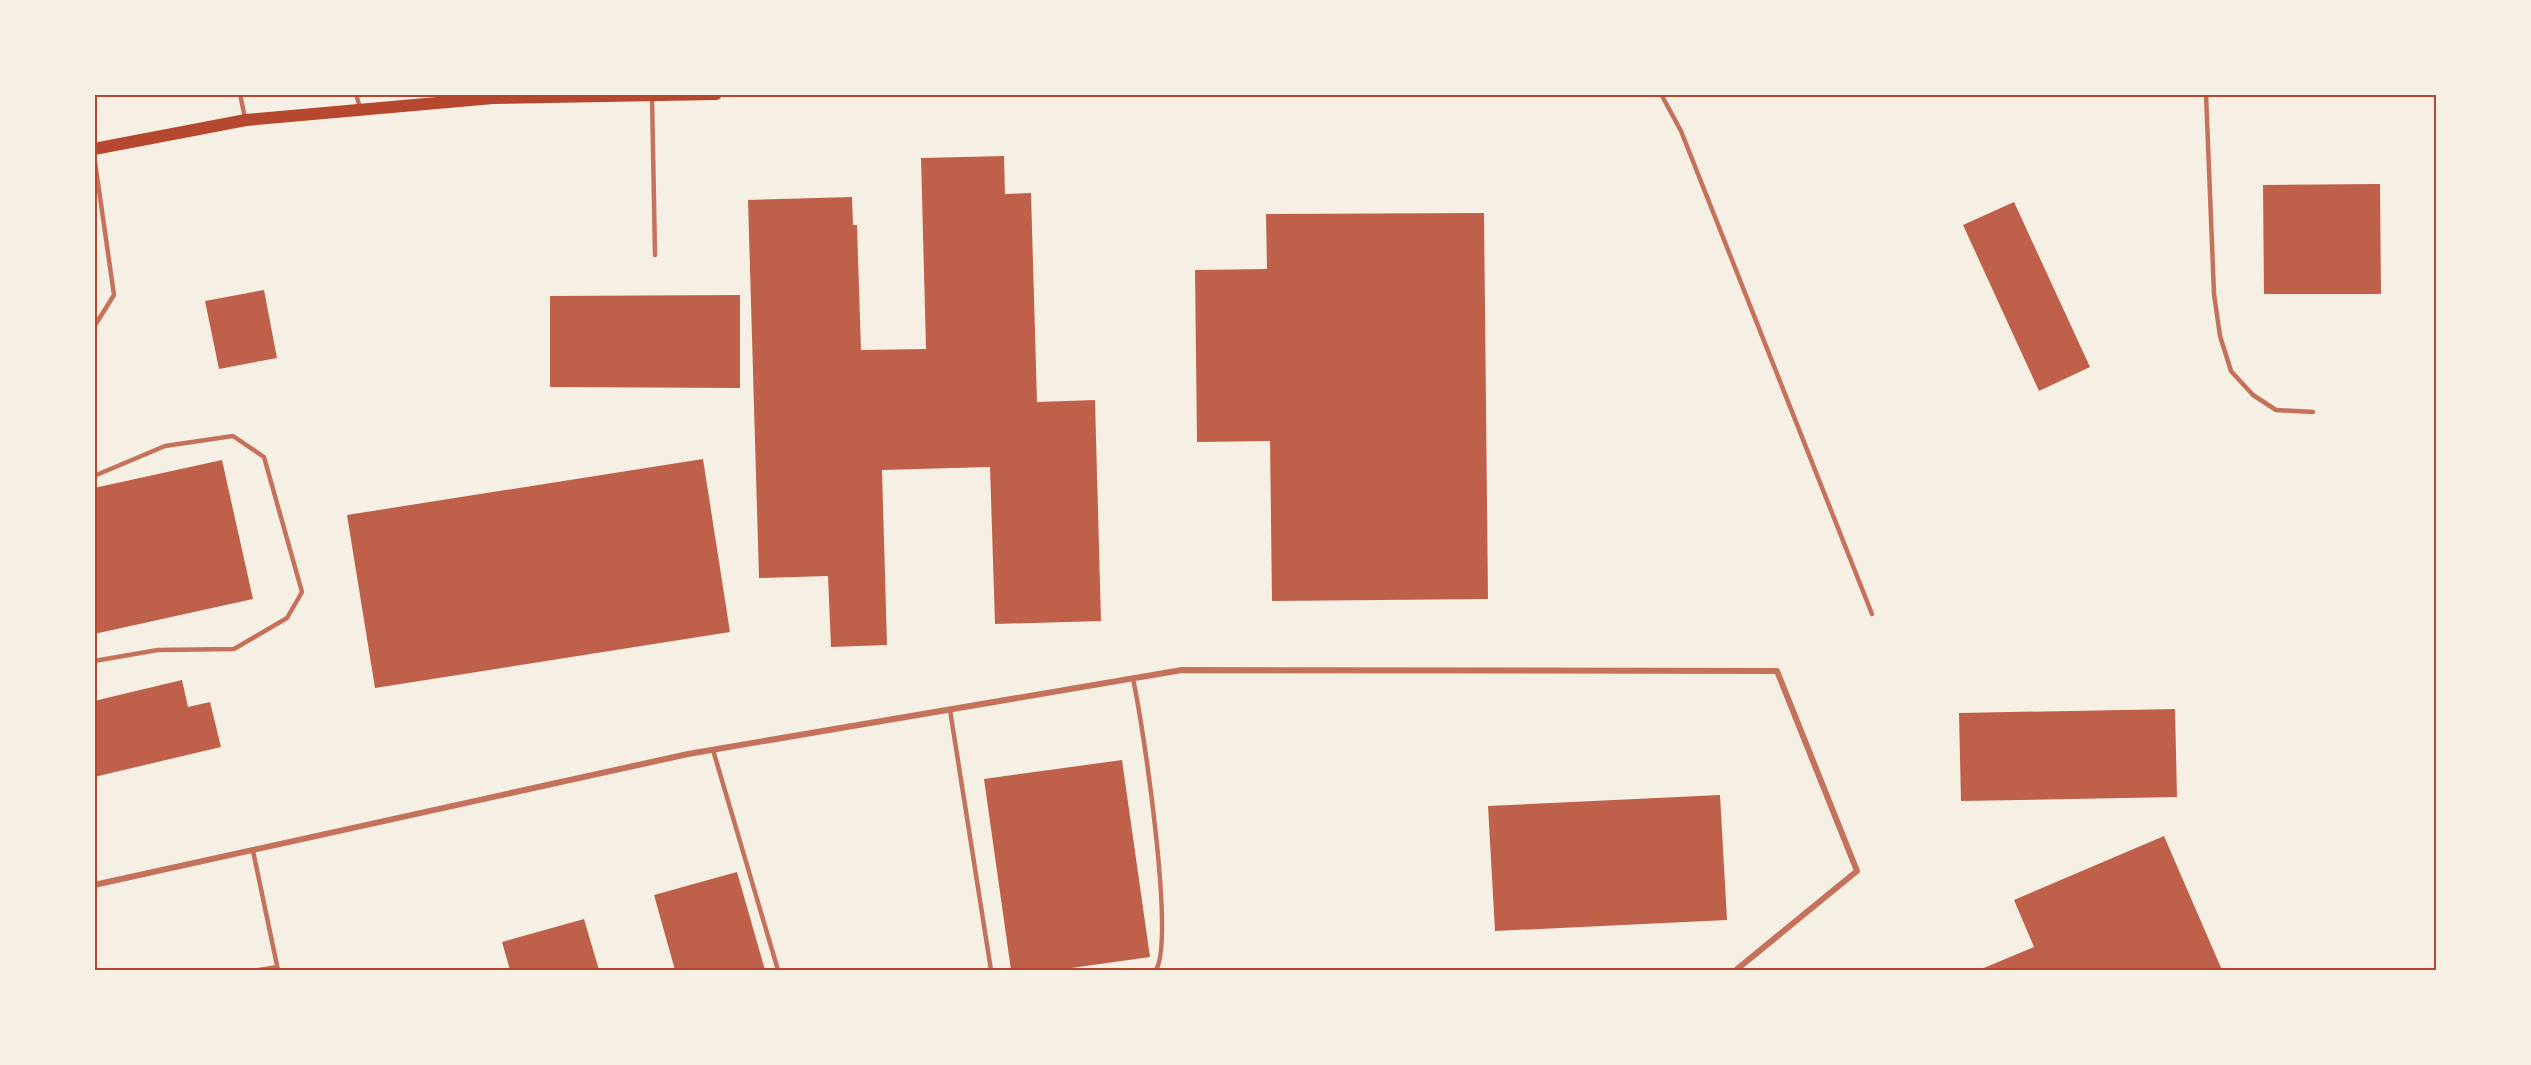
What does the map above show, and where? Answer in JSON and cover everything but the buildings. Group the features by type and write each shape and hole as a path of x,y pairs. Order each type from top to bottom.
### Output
{"main road":[{"path":"94,149 246,120 493,98 717,94"}],"street":[{"path":"94,885 713,750 1182,670 1777,671 1857,871 1736,970"}],"lane":[{"path":"240,94 246,120"},
{"path":"356,94 361,110"},
{"path":"1661,94 1681,131 1872,614"},
{"path":"2206,94 2214,294 2220,336 2231,371 2253,395 2276,410 2313,412"},
{"path":"652,96 655,255"},
{"path":"94,155 114,295 94,327"},
{"path":"94,476 165,446 233,436 264,457 302,592 287,618 234,649 158,650 94,661"},
{"path":"1133,679 1143,725 1163,928 1160,963 1156,970"},
{"path":"950,710 991,970"},
{"path":"713,750 778,970"},
{"path":"253,851 277,969 259,970"}]}
